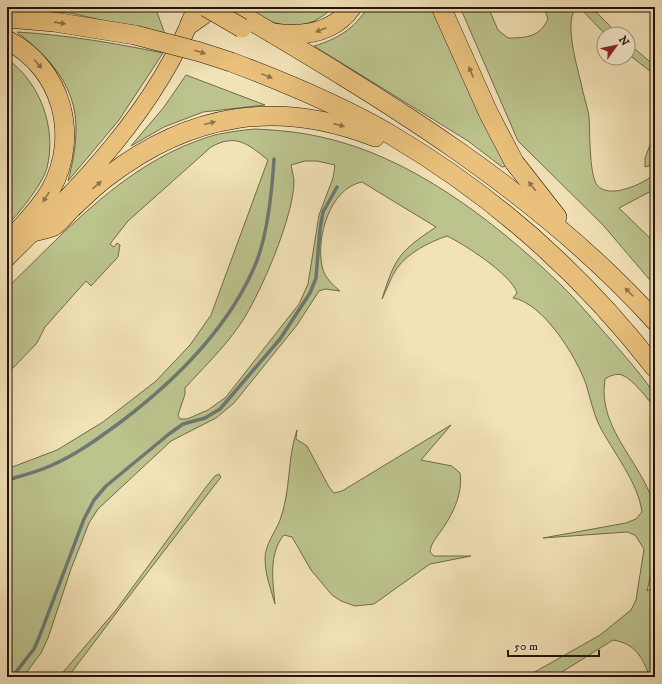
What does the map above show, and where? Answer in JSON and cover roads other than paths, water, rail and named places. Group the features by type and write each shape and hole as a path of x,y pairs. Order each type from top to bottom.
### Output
{"highway":[{"path":"7,258 97,165 134,120 163,77 190,24 196,7"},
{"path":"190,24 203,15 206,7 243,23 269,32 292,35 316,32 334,24 352,7"},
{"path":"228,7 243,23 455,162 524,216 582,258 602,266 655,321"},
{"path":"441,7 488,112 514,162 582,258 655,350"},
{"path":"7,18 61,23 135,35 194,50 286,83 340,108 392,136 436,164 499,210 560,262 603,307 655,368"},
{"path":"269,32 390,105 463,154 515,193 582,258"},
{"path":"7,40 32,57 47,75 62,106 65,136 64,153 61,166 51,190 36,211 7,244"},
{"path":"33,232 55,225 104,179 140,153 182,132 230,119 272,116 316,120 364,133 436,164"}],"waterway":[{"path":"7,480 50,466 69,457 96,440 162,388 200,350 232,308 256,263 264,239 271,198 274,159"},
{"path":"12,677 34,649 84,519 94,500 106,486 169,434 183,424 205,418 220,409 280,339 310,293 316,278 323,212 337,187"}]}
